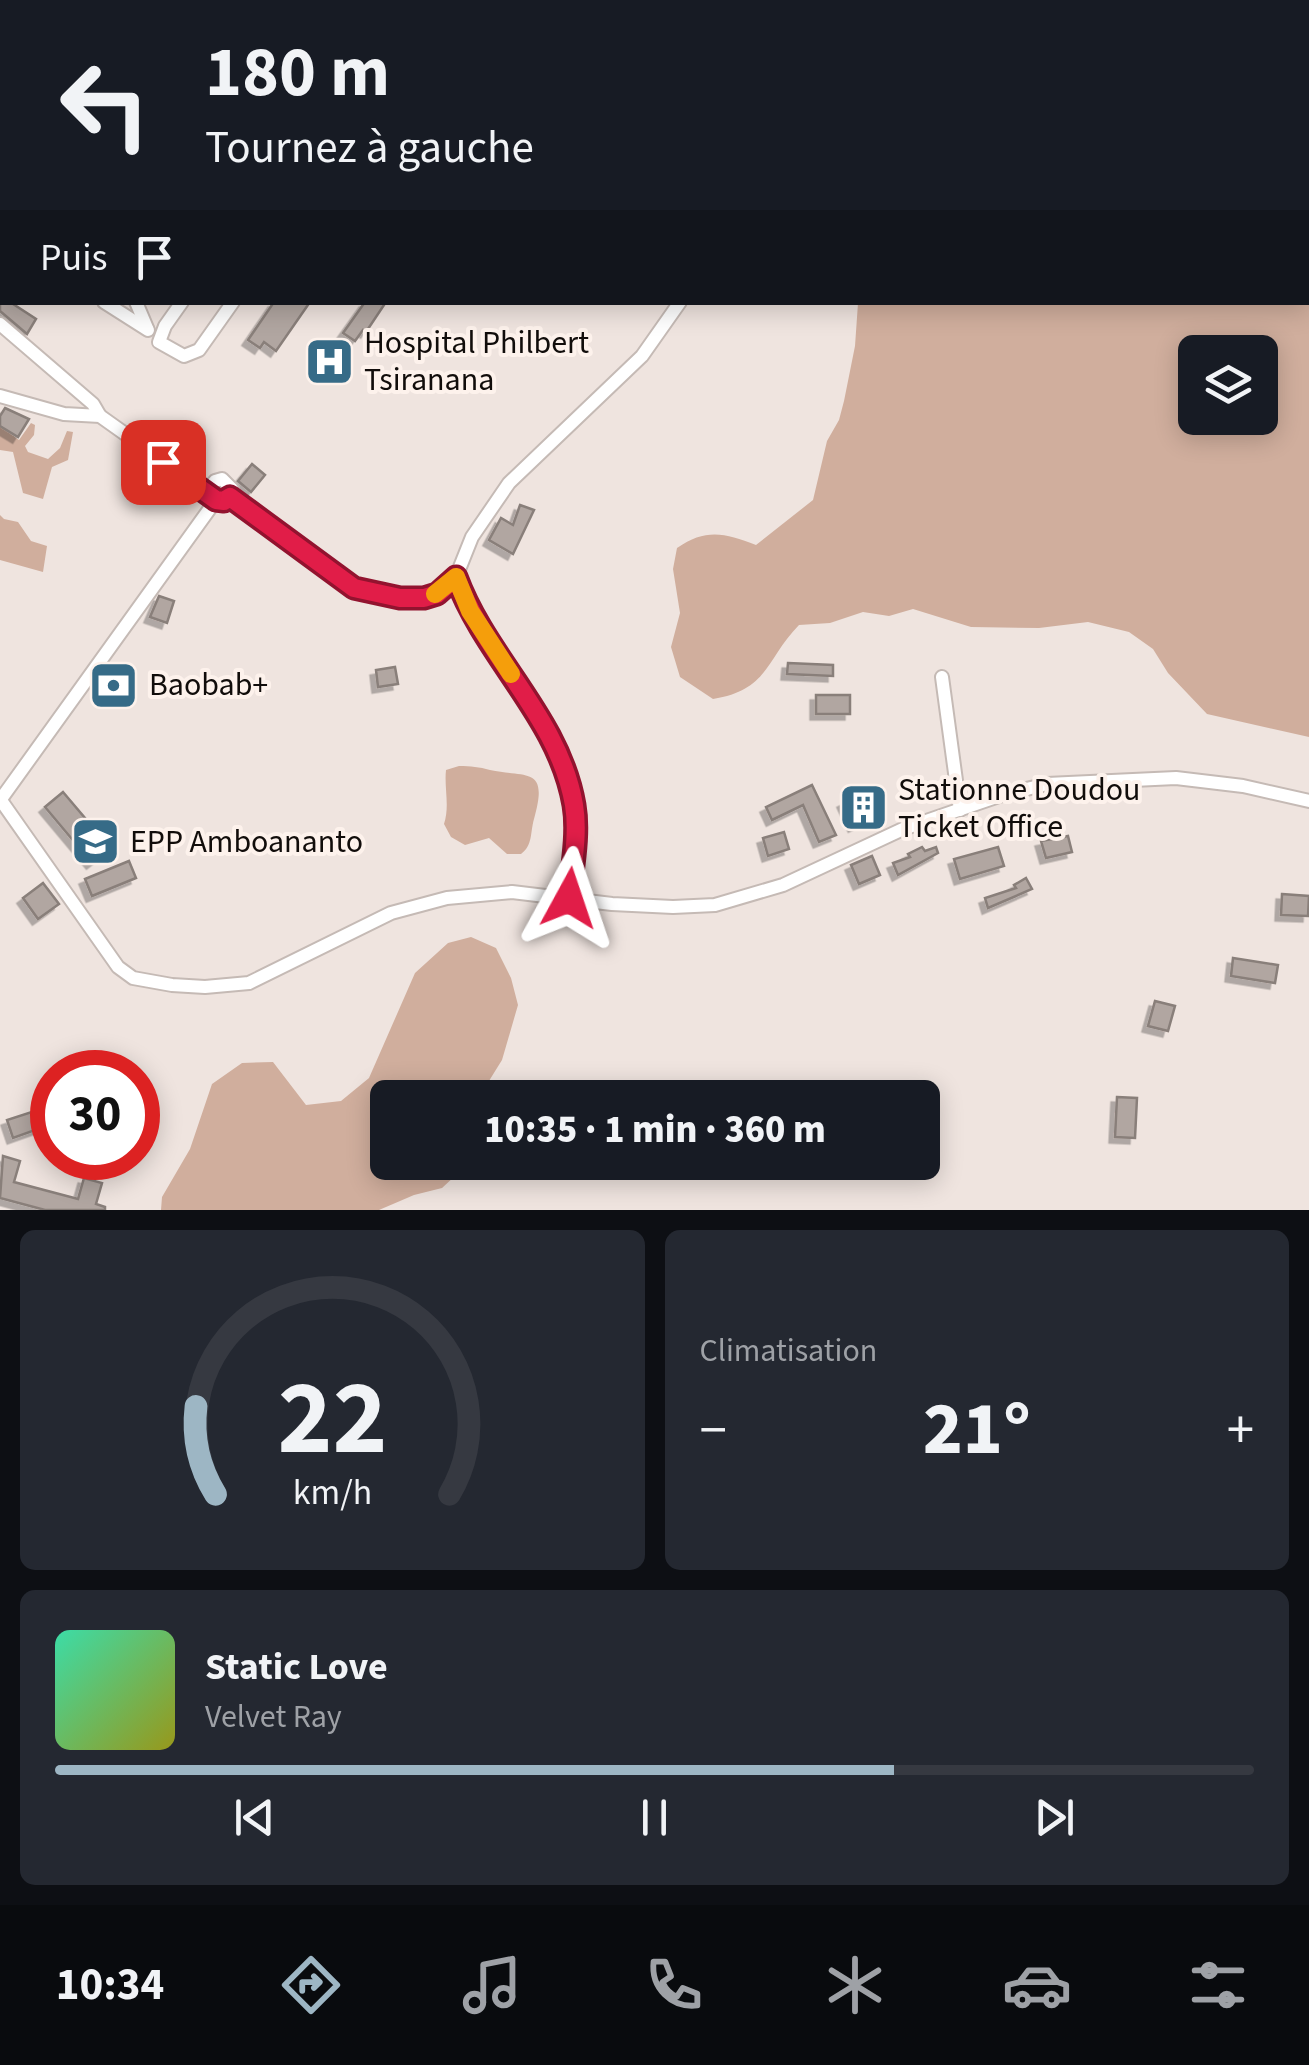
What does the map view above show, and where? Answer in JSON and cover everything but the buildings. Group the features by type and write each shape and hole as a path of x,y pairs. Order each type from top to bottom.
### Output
{"street":[{"path":"109,305 172,351 192,355 231,305"},
{"path":"137,305 148,330"},
{"path":"159,342 180,305"},
{"path":"0,324 94,404 100,416 354,588 400,598 424,598 437,594 456,577 472,537 509,483 642,356 678,305"},
{"path":"0,396 64,414 100,416"},
{"path":"219,497 0,799 118,967 132,978 205,987 248,983 392,912 447,898 512,892 673,907 743,899 782,885 873,841 1002,795 1047,784 1176,778 1243,786 1309,801"},
{"path":"456,577 470,611 541,718 564,766 575,808 569,898"},
{"path":"942,678 960,810"}],"shaded area":[{"path":"858,305 1309,305 1309,737 1207,714 1168,673 1153,649 1129,632 1088,622 1039,628 971,627 913,609 889,616 863,612 830,623 799,625 756,681 731,695 713,699 680,677 671,647 680,613 673,569 677,548 697,537 716,534 756,545 813,500 827,441 844,401 855,346"},
{"path":"31,423 35,425 34,435 25,446 28,452 48,459 60,448 67,431 73,432 68,460 52,467 43,499 23,493 13,452 0,450 0,426 19,440"},
{"path":"0,515 18,522 31,541 47,546 43,572 0,560"},
{"path":"459,766 524,775 536,782 538,802 528,847 521,854 507,854 489,838 465,845 451,837 444,824 446,770"},
{"path":"471,937 496,948 511,978 518,1005 502,1060 490,1080 370,1080 370,1180 451,1180 442,1188 379,1210 161,1210 162,1197 190,1149 212,1084 242,1063 273,1062 306,1105 341,1101 369,1078 415,973 448,943"}],"slow traffic":[{"path":"435,594 456,577 470,611 511,674"}],"place":[{"name":"Hospital Philbert Tsiranana","path":"329,361"},
{"name":"Baobab+","path":"114,685"},
{"name":"Stationne Doudou Ticket Office","path":"863,808"},
{"name":"EPP Amboananto","path":"95,842"}],"route":[{"path":"163,462 216,500 230,497 354,588 400,598 424,598 437,594 456,577 470,611 541,718 564,766 575,808 569,898"}]}
